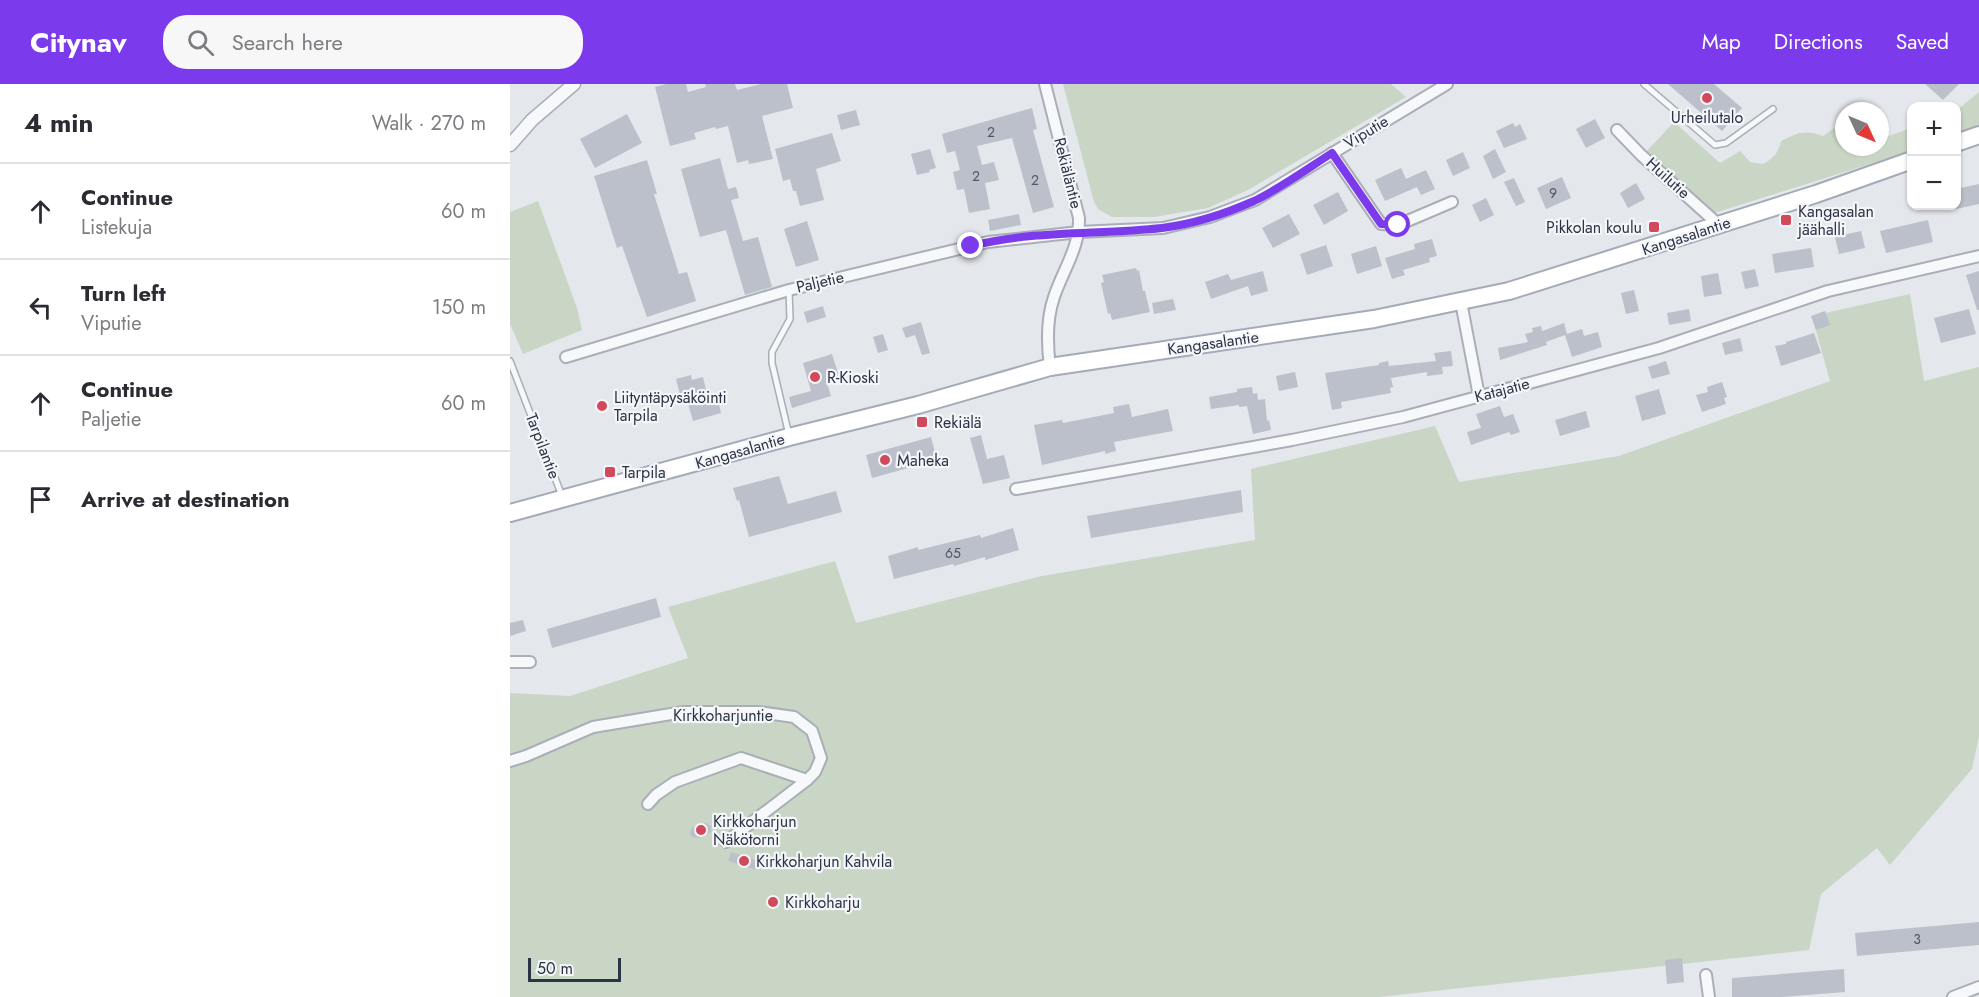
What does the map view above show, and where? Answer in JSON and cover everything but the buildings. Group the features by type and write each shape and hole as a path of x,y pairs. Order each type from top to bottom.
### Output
{"main road":[{"path":"1961,142 1979,135"},
{"name":"Kangasalantie","path":"510,513 789,437 918,405 1050,367 1374,319 1509,291 1816,194 1907,161"}],"street":[{"path":"510,145 532,120 574,84"},
{"name":"Rekiäläntie","path":"1045,84 1079,218 1079,232 1072,256 1053,298 1047,342 1050,367"},
{"name":"Viputie","path":"1079,232 1163,228 1210,217 1255,200 1447,84"},
{"name":"Huilutie","path":"1617,130 1641,155 1719,225"},
{"path":"1332,153 1381,224 1398,225 1452,202"},
{"name":"Paljetie","path":"566,357 789,290 987,242 1079,232"},
{"name":"Katajatie","path":"1016,489 1292,440 1402,417 1659,348 1828,291 1979,256"},
{"path":"1461,302 1479,396"},
{"path":"510,662 530,662"},
{"name":"Kirkkoharjuntie","path":"510,761 593,727 683,712 759,712 794,717 812,731 820,758 815,772 726,842"},
{"path":"648,804 656,795 675,782 741,759 807,780"},
{"path":"1707,975 1710,997"},
{"path":"1953,997 1979,987"}],"lane":[{"path":"1644,84 1715,145 1726,143 1773,109"},
{"path":"789,290 790,319 772,352 772,363 789,437"},
{"name":"Tarpilantie","path":"510,361 563,499"}],"green space":[{"path":"1063,84 1391,84 1406,97 1248,190 1208,208 1154,217 1112,217 1098,209 1094,202"},
{"path":"1979,92 1979,130 1961,136 1961,107"},
{"path":"1674,122 1720,163 1740,151 1750,162 1763,164 1775,155 1781,141 1801,133 1823,136 1834,128 1835,156 1889,156 1889,136 1907,129 1907,152 1708,215 1647,151"},
{"path":"538,201 577,308 582,330 523,354 510,324 510,212"},
{"path":"1910,294 1924,381 1979,367 1979,736 1972,769 1890,865 1877,848 1821,894 1809,950 1379,997 510,997 510,693 570,696 688,658 668,607 835,561 856,623 1042,576 1255,540 1251,469 1435,426 1459,482 1619,456 1830,381 1812,316"}],"place":[{"name":"Urheilutalo","path":"1707,98"},
{"name":"Kangasalan jäähalli","path":"1786,220"},
{"name":"Pikkolan koulu","path":"1654,227"},
{"name":"R-Kioski","path":"815,377"},
{"name":"Liityntäpysäköinti Tarpila","path":"602,406"},
{"name":"Rekiälä","path":"922,422"},
{"name":"Maheka","path":"885,460"},
{"name":"Tarpila","path":"610,472"},
{"name":"Kirkkoharjun Näkötorni","path":"701,830"},
{"name":"Kirkkoharjun Kahvila","path":"744,861"},
{"name":"Kirkkoharju","path":"773,902"}],"route":[{"path":"971,246 987,242 1079,232 1163,228 1210,217 1255,200 1332,153 1381,224 1398,225"}]}
